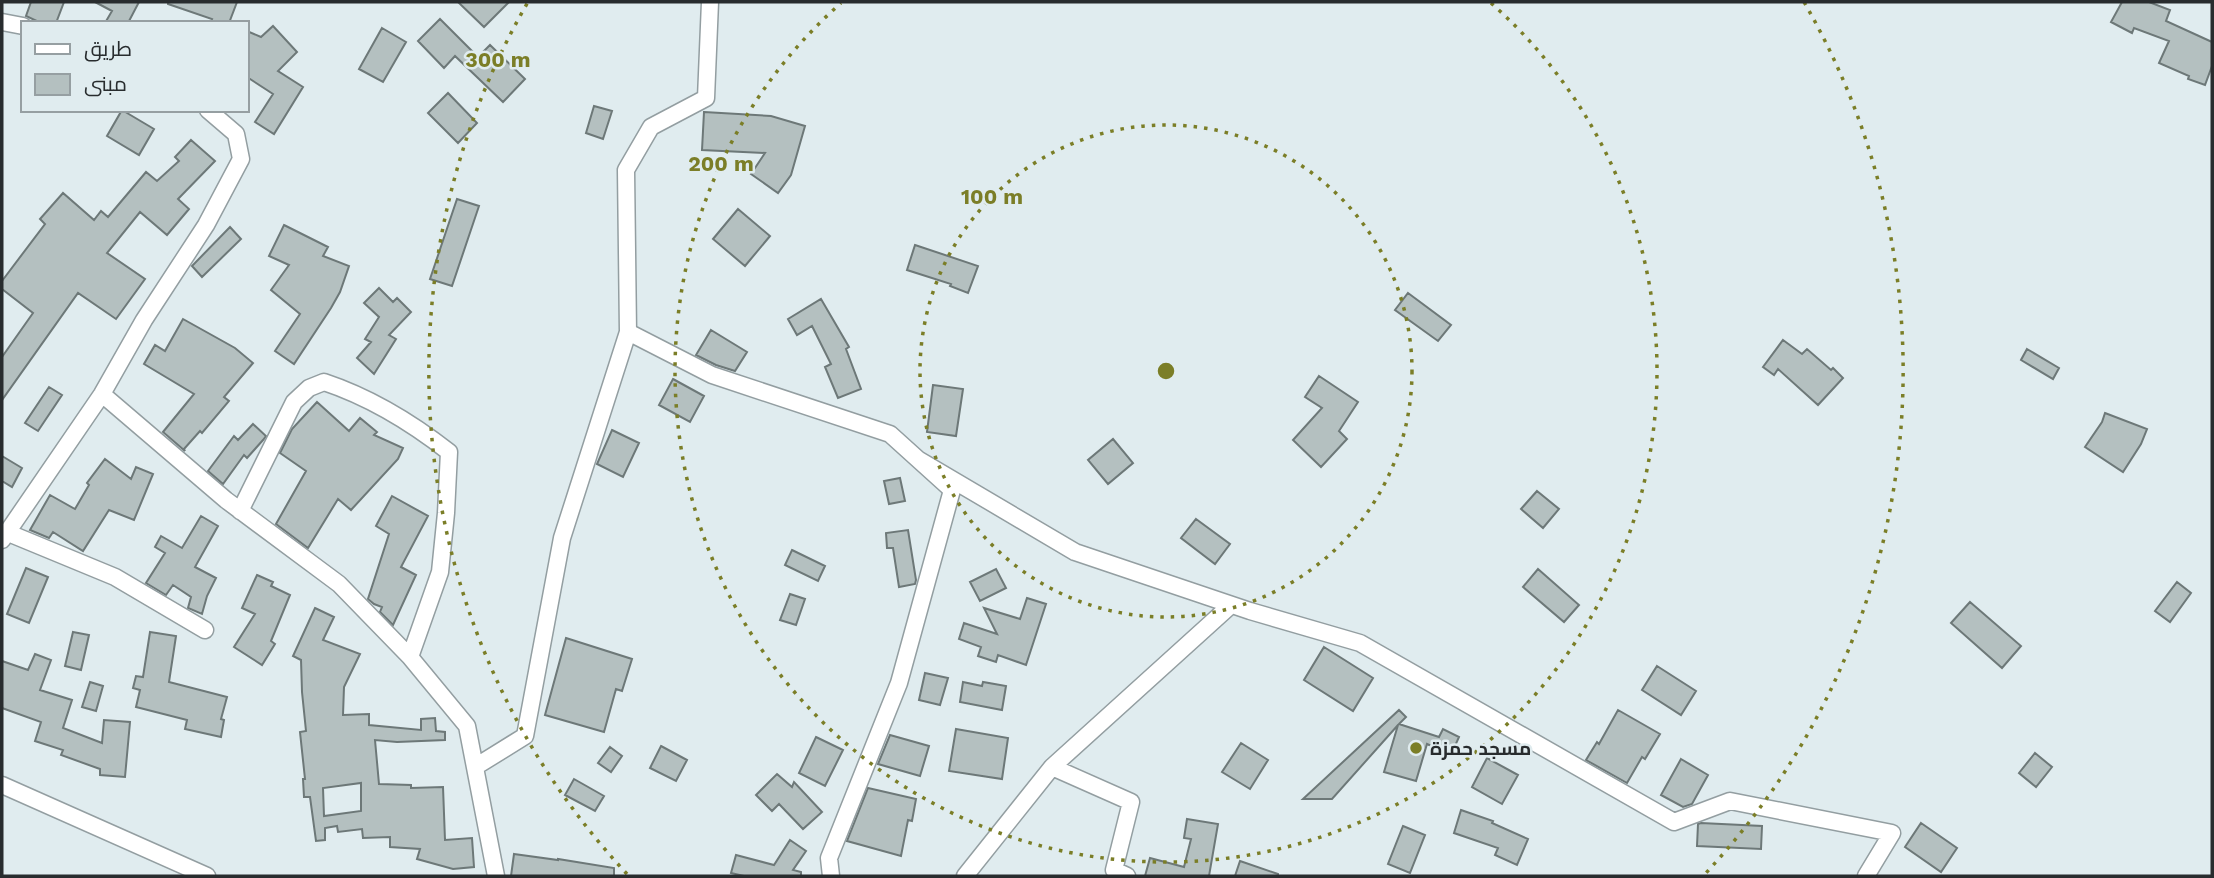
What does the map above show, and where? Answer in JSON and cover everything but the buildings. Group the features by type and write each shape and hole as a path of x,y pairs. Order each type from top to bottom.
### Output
{"street":[{"path":"475,767 525,736 562,538 628,332 626,170 650,127 706,98 710,2"},
{"path":"2,22 21,26"},
{"path":"205,631 115,577 4,536 102,394 144,320 206,225 241,159 236,134 210,112"},
{"path":"628,332 712,375 890,434 952,490 899,683 829,858 831,876"},
{"path":"240,511 294,402 309,388 324,382 345,389 419,429 449,452 440,572 410,657"},
{"path":"102,394 240,511 339,584 410,657 467,726 496,876"},
{"path":"919,460 1075,552 1360,643 1674,822 1730,801 1892,833 1866,876"},
{"path":"965,876 1052,767 1231,604"},
{"path":"1052,767 1131,802 1114,870 1127,876"},
{"path":"2,785 207,876"}],"place":[{"name":"مسجد حمزة","path":"1416,748"}]}
